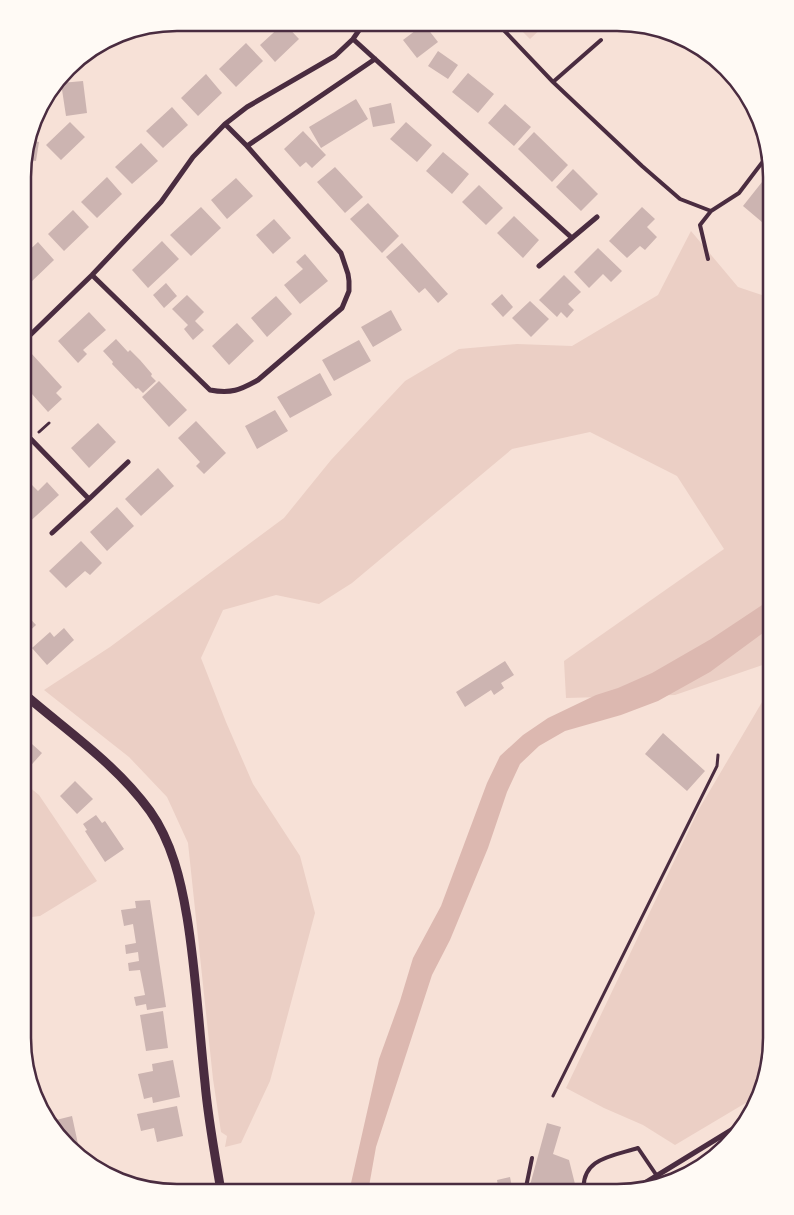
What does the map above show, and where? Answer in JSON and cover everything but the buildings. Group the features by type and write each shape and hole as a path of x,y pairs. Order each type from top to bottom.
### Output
{"street":[{"path":"31,335 92,275 161,202 193,157 225,124 247,107 335,56 358,31"},
{"path":"353,39 572,238"},
{"path":"247,146 374,59"},
{"path":"92,275 210,390 226,393 245,388 258,380 342,308 348,291 348,274 342,253 247,146 225,124"},
{"path":"539,266 597,217"},
{"path":"31,438 89,499"},
{"path":"52,533 128,462"},
{"path":"31,700 114,768 128,782 152,813 172,851 182,890 194,958 205,1085 220,1184"},
{"path":"652,1179 727,1133"}],"lane":[{"path":"504,31 553,82 642,166 680,199 711,211"},
{"path":"553,82 601,40"},
{"path":"708,259 700,225 711,211 739,193 762,163"},
{"path":"583,1184 588,1169 599,1161 638,1148 657,1176"},
{"path":"527,1184 532,1158"}],"path":[{"path":"553,1096 717,766 718,754"}],"shaded area":[{"path":"522,31 539,31 530,39"},
{"path":"691,231 738,287 763,295 762,665 675,695 566,698 564,661 724,549 677,476 590,432 512,449 352,583 319,604 276,595 223,610 201,658 253,784 300,856 315,913 270,1081 241,1143 225,1147 227,1136 221,1132 213,1079 188,843 167,797 129,757 44,690 110,647 284,518 331,460 405,381 459,349 517,344 572,346 658,295"},
{"path":"763,605 762,633 710,672 658,701 621,715 565,731 539,746 520,764 507,792 488,848 450,940 432,975 376,1147 369,1184 351,1184 379,1059 413,958 441,906 487,783 500,756 523,735 548,718 596,695 618,688 652,673 711,639"},
{"path":"762,702 762,1047 760,1066 748,1101 675,1145 643,1125 604,1108 566,1088 699,809"},
{"path":"31,788 39,795 97,881 40,916 31,917"}]}
